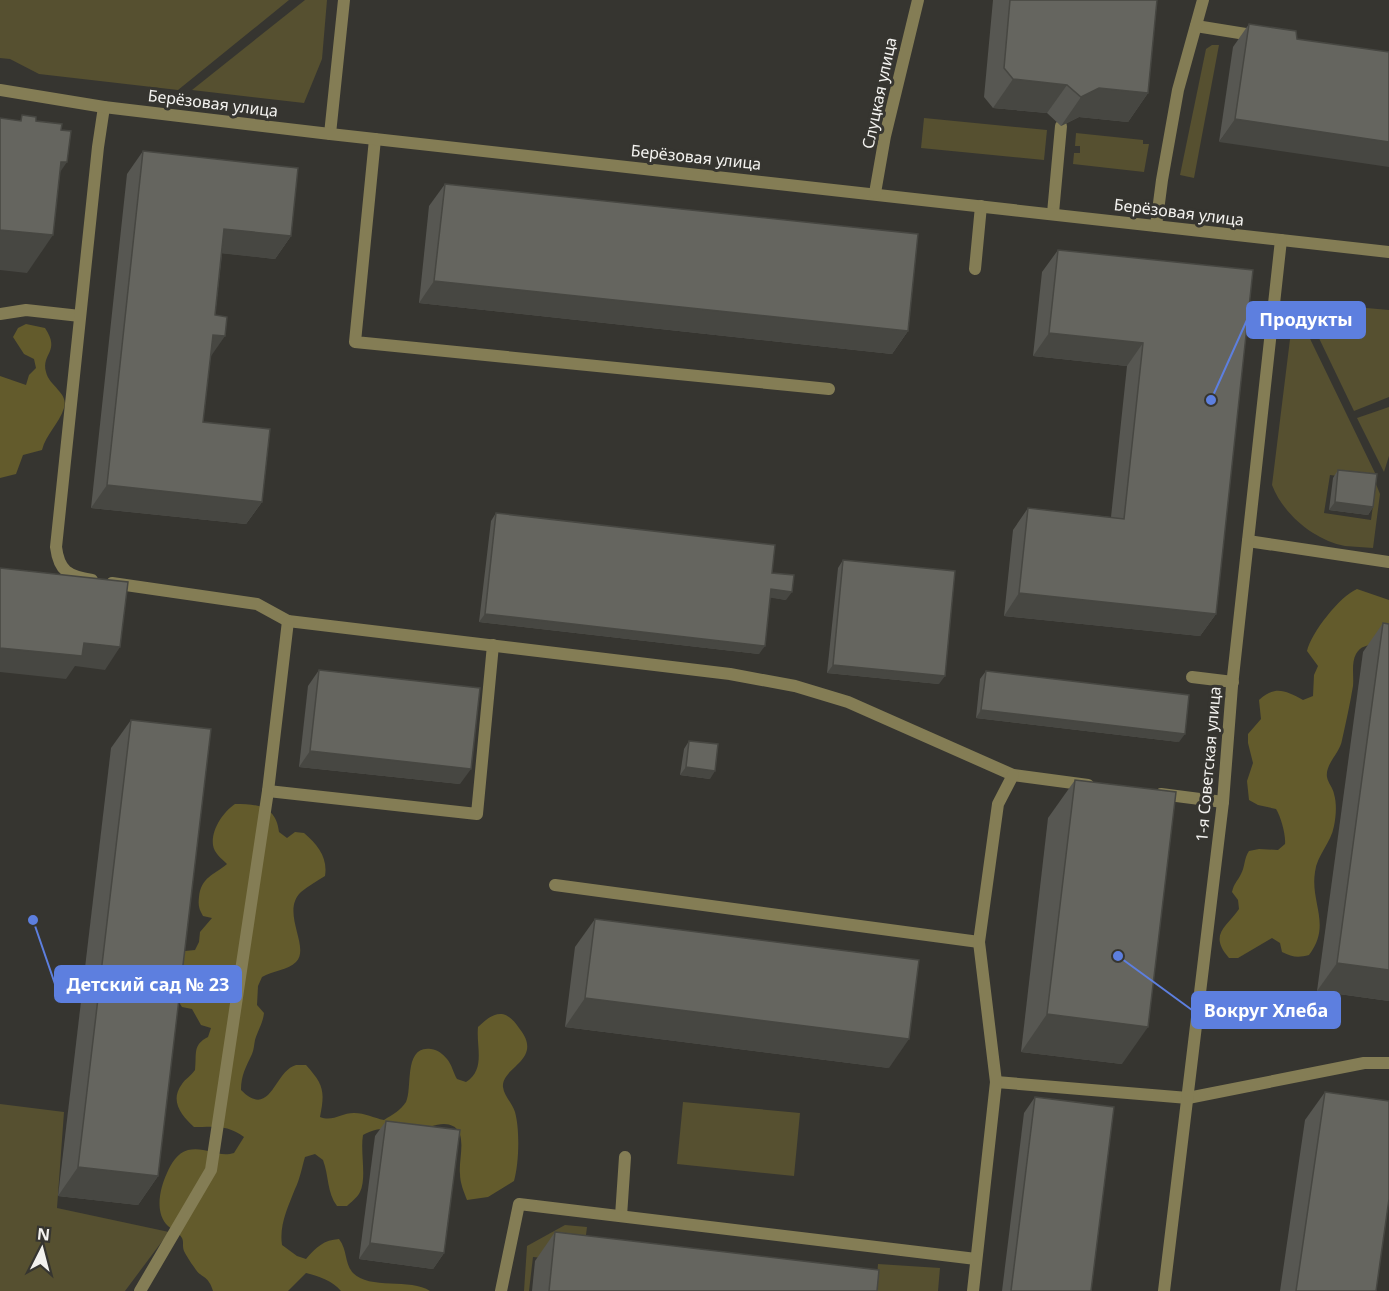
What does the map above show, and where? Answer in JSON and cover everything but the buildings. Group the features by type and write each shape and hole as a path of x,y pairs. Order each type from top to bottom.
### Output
{"street":[{"path":"330,134 344,0"},
{"name":"Слуцкая улица","path":"875,193 885,136 918,0"},
{"path":"1156,226 1161,180 1178,90 1203,0"},
{"path":"1196,26 1273,39"},
{"name":"Берёзовая улица","path":"0,90 104,107 330,134 1389,252"},
{"path":"104,107 56,547 58,562 67,573 82,578 257,604 288,621 730,674 795,686 848,702 1013,775 1105,787"},
{"path":"1053,213 1061,126"},
{"path":"375,139 355,342 829,389"},
{"path":"975,269 981,206"},
{"name":"1-я Советская улица","path":"1164,1291 1223,802 1233,682 1281,240"},
{"path":"0,314 26,310 80,316"},
{"path":"1248,541 1389,562"},
{"path":"140,1291 211,1170 268,791 288,621"},
{"path":"268,791 477,814 494,645"},
{"path":"1192,677 1233,682"},
{"path":"973,1291 996,1082 979,942 998,804 1013,775"},
{"path":"1151,793 1223,802"},
{"path":"555,885 979,942"},
{"path":"996,1082 1188,1098 1364,1063 1389,1063"},
{"path":"621,1216 625,1157"},
{"path":"501,1291 519,1204 976,1259"}],"shaded area":[{"path":"0,0 289,0 178,90 39,74 10,59 0,58"},
{"path":"305,0 327,0 322,59 304,103 192,90"},
{"path":"1212,45 1219,45 1194,178 1180,175 1206,49"},
{"path":"924,118 1047,130 1044,160 921,148"},
{"path":"1076,133 1143,140 1143,144 1149,144 1144,172 1073,164 1074,153 1080,153 1080,146 1075,146"},
{"path":"1310,303 1389,310 1389,397 1354,411 1305,309"},
{"path":"1298,314 1376,475 1376,481 1330,475 1324,513 1371,520 1376,484 1380,494 1373,548 1333,543 1311,532 1284,506 1272,485 1293,315"},
{"path":"26,324 45,328 49,336 51,347 46,360 46,372 65,403 42,450 23,455 16,474 0,478 0,376 26,385 29,375 36,368 34,359 24,354 13,337 18,328"},
{"path":"1389,407 1389,456 1384,472 1357,418"},
{"path":"1357,589 1389,600 1389,645 1366,646 1359,650 1354,658 1353,686 1342,740 1327,772 1335,798 1336,814 1330,838 1318,860 1315,872 1315,894 1320,924 1316,944 1309,955 1295,956 1282,952 1280,943 1272,938 1238,958 1229,958 1220,943 1220,937 1225,926 1239,909 1238,900 1232,892 1247,854 1249,851 1259,849 1278,850 1285,844 1283,826 1276,809 1258,805 1249,800 1247,781 1253,763 1248,734 1261,719 1259,700 1275,691 1286,692 1303,700 1313,696 1314,675 1318,666 1307,651 1310,643 1320,625 1335,607"},
{"path":"235,804 264,808 274,817 279,832 287,838 295,832 304,833 321,852 326,869 325,876 301,892 295,900 293,909 300,956 289,967 262,977 258,986 257,1005 264,1013 253,1052 243,1075 241,1090 251,1098 259,1100 266,1097 289,1069 296,1065 306,1065 322,1089 320,1117 333,1118 354,1113 384,1120 406,1102 413,1060 422,1050 438,1051 449,1061 457,1079 466,1082 476,1071 478,1064 478,1027 489,1018 498,1014 507,1016 516,1023 526,1039 525,1055 508,1074 503,1087 515,1112 518,1128 516,1174 514,1181 488,1197 467,1200 460,1177 460,1136 458,1130 444,1124 421,1129 382,1129 363,1135 362,1186 357,1196 347,1206 337,1206 334,1201 323,1160 315,1154 305,1157 285,1216 282,1245 297,1256 306,1259 321,1245 339,1239 350,1269 360,1278 379,1283 412,1285 430,1291 341,1291 325,1279 306,1273 288,1291 213,1291 207,1279 197,1271 186,1255 183,1240 168,1226 161,1214 160,1200 164,1179 178,1156 184,1151 194,1149 222,1154 234,1153 244,1137 226,1128 194,1127 185,1118 177,1102 178,1090 195,1070 197,1047 208,1037 211,1028 201,1025 192,1009 182,1007 177,999 179,958 185,951 195,950 200,932 212,918 203,916 199,907 200,890 209,877 227,864 215,851 213,839 219,822"},
{"path":"683,1102 800,1113 794,1176 677,1164"},
{"path":"0,1104 64,1112 57,1208 169,1232 125,1291 0,1291"},
{"path":"565,1225 587,1227 583,1258 575,1261 533,1257 529,1291 524,1291 527,1246"},
{"path":"878,1264 940,1268 938,1291 876,1291"}],"place":[{"name":"Продукты","path":"1211,400"},
{"name":"Детский сад № 23","path":"33,920"},
{"name":"Вокруг Хлеба","path":"1118,956"}]}
